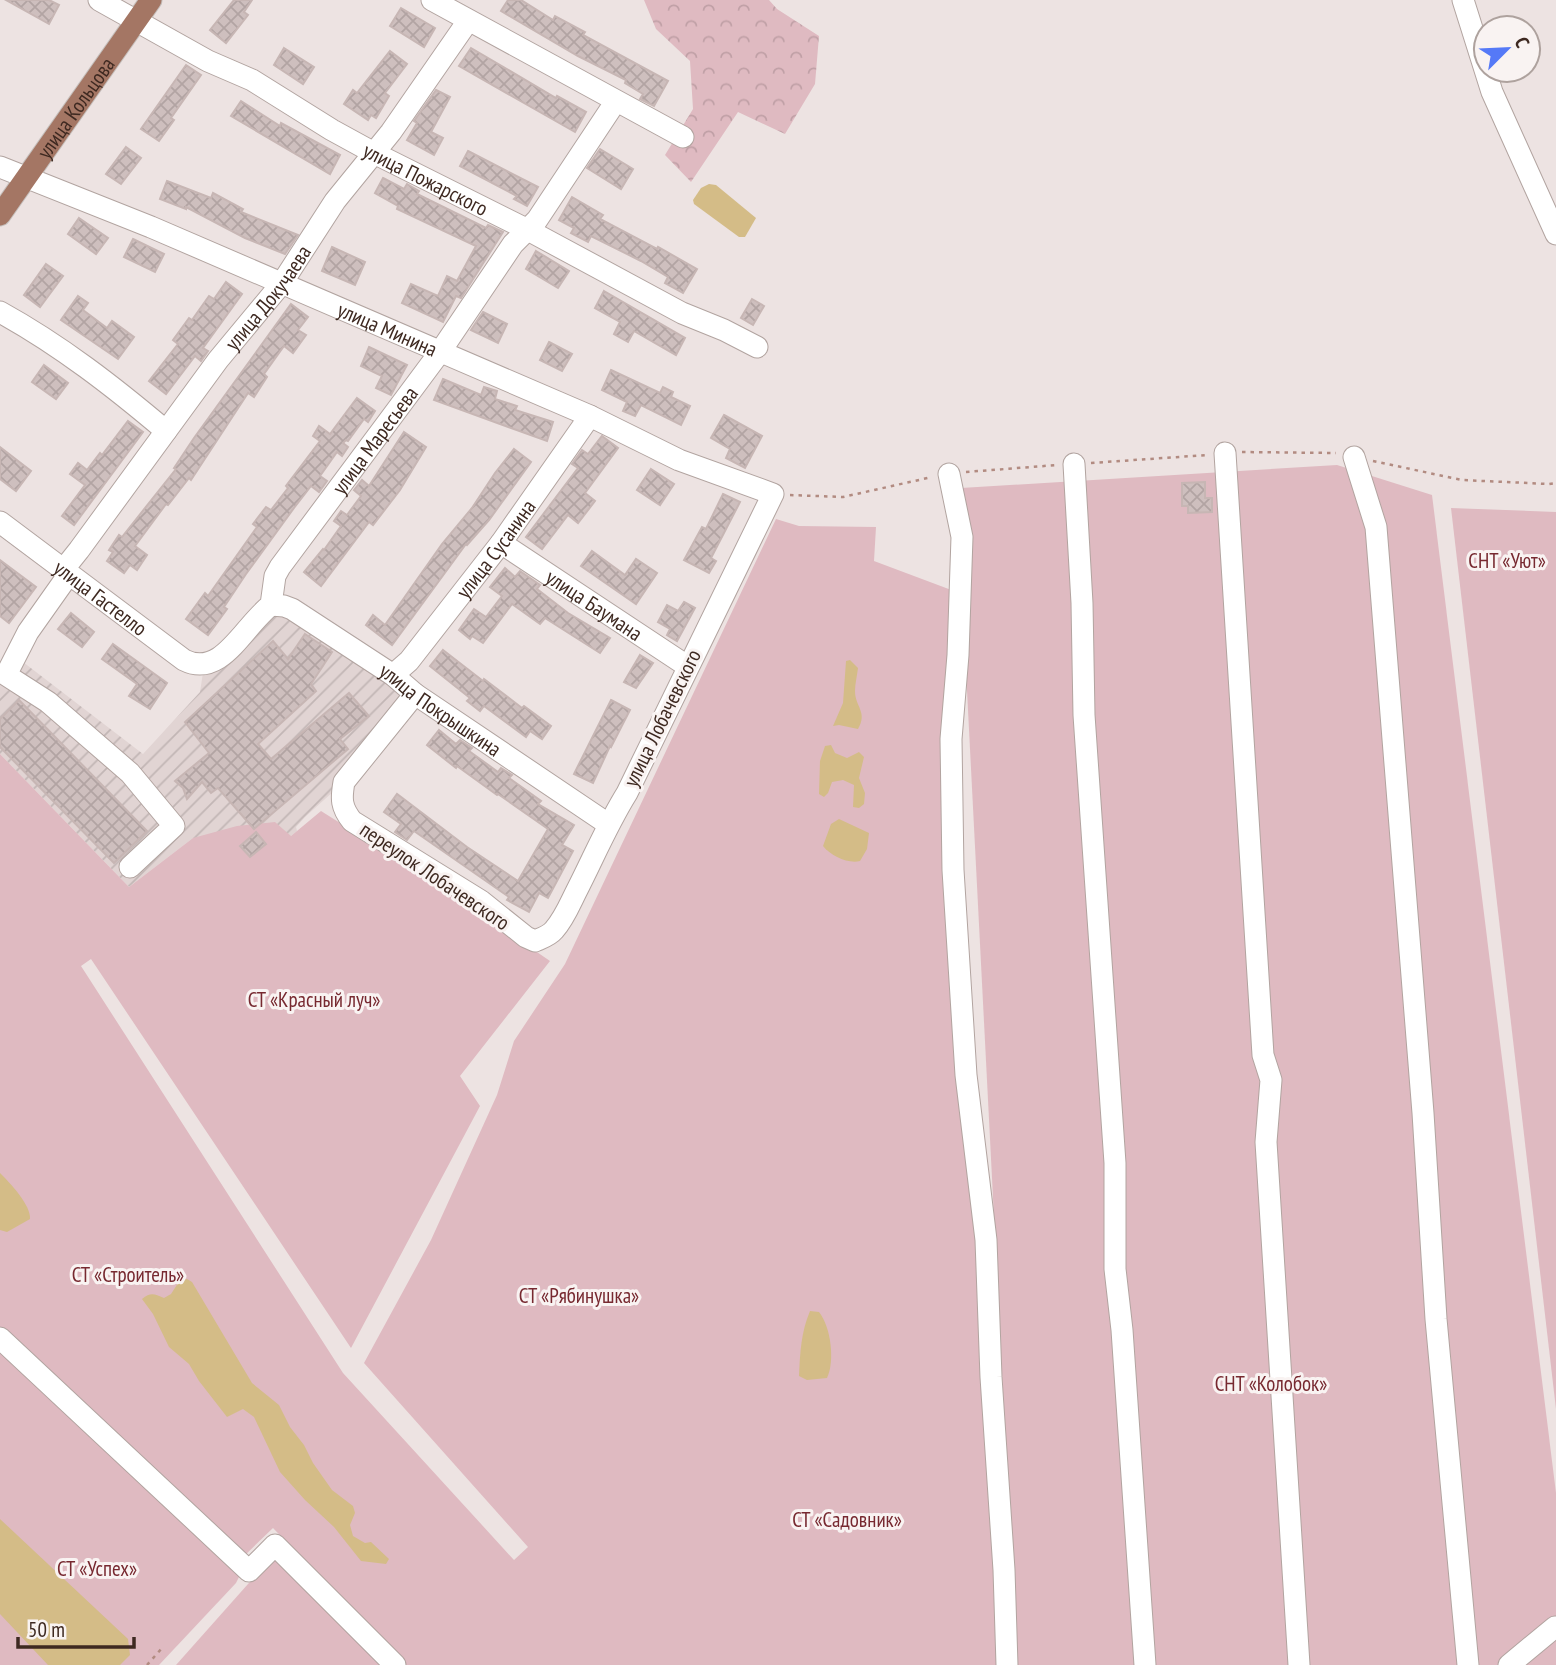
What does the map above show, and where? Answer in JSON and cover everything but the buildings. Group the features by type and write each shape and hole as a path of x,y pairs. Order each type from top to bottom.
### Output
{"main road":[{"name":"улица Кольцова","path":"0,215 151,0"}],"street":[{"name":"улица Пожарского","path":"99,0 208,61 252,80 331,130 374,153 528,230 682,313 757,347"},
{"path":"432,0 683,137"},
{"path":"1463,0 1492,92 1556,234"},
{"name":"улица Докучаева","path":"130,867 174,826 130,773 48,702 6,675 28,632 79,550 218,360 282,283 335,201 391,132 468,21"},
{"name":"улица Маресьева","path":"271,605 275,576 280,567 440,352 513,244 537,220 616,101"},
{"name":"улица Минина","path":"0,167 151,227 590,415 680,460 773,494"},
{"path":"0,312 24,325 115,388 166,431"},
{"name":"улица Сусанина","path":"393,675 409,661 501,543 590,415"},
{"path":"1225,453 1263,1055 1271,1080 1266,1142 1299,1665"},
{"path":"1354,457 1376,527 1423,1113 1436,1320 1468,1665"},
{"path":"1073,464 1082,603 1084,715 1115,1163 1115,1269 1123,1344 1144,1665"},
{"path":"949,474 962,537 958,655 951,739 953,870 966,1075 986,1240 1007,1665"},
{"name":"улица Лобачевского","path":"545,937 554,931 564,916 773,494"},
{"name":"улица Гастелло","path":"0,522 194,665 204,666 224,654 259,614 271,605"},
{"name":"улица Баумана","path":"501,543 687,666"},
{"name":"улица Покрышкина","path":"271,605 292,609 393,675 415,694 608,824"},
{"name":"переулок Лобачевского","path":"415,694 344,782 342,808 352,821 481,901 526,937 535,941 545,937"},
{"path":"0,1338 249,1571 275,1545 395,1665"},
{"path":"1510,1665 1555,1627"}],"path":[{"path":"773,494 843,497 949,474 1225,453 1329,451 1462,480 1549,484 1556,482"},
{"path":"147,1665 163,1647"}],"shaded area":[{"path":"709,184 716,185 756,218 745,237 739,237 694,204 693,200 701,188"},
{"path":"271,605 415,694 344,782 305,817 291,836 193,838 129,887 0,754 0,665 23,662 143,754 200,692 204,666"},
{"path":"850,660 858,668 855,691 862,718 858,729 833,726 843,703 846,661"},
{"path":"831,745 835,753 847,758 859,752 864,757 859,778 865,793 864,804 859,808 853,807 854,785 843,780 832,782 824,797 819,794 820,761 825,746"},
{"path":"839,819 869,833 867,849 860,861 840,858 823,846 831,824"},
{"path":"0,1173 19,1194 30,1219 7,1232 0,1230"},
{"path":"187,1279 192,1282 252,1383 279,1405 290,1427 332,1490 353,1506 355,1513 350,1525 353,1536 365,1543 371,1542 389,1559 386,1564 361,1561 334,1527 280,1472 254,1417 243,1409 227,1417 189,1364 169,1347 153,1314 142,1299 153,1294 164,1298 171,1294 180,1280"},
{"path":"810,1311 819,1312 829,1335 831,1363 827,1378 807,1380 799,1376 803,1335"},
{"path":"0,1519 128,1639 130,1655 120,1665 48,1665 0,1614"}],"green space":[{"path":"644,0 769,0 777,9 819,36 815,84 785,134 738,112 691,182 665,155 693,109 690,61 656,29"},
{"name":"СНТ «Колобок»","path":"1337,465 1432,495 1556,1493 1556,1665 1017,1665 962,593 961,488"},
{"name":"СНТ «Уют»","path":"1451,508 1556,512 1556,1409"},
{"path":"776,519 799,526 876,527 874,561 954,591 942,738 979,1240 1000,1665 405,1665 273,1528 243,1557 0,1330 0,754 129,887 193,838 237,826 275,822 291,836 321,811 442,887 550,961 460,1076 480,1106 351,1348 91,959 81,966 343,1373 514,1560 528,1547 364,1363 431,1240 497,1095 514,1041 565,964"},
{"name":"СТ «Успех»","path":"0,1345 240,1575 236,1583 159,1665 0,1665"},
{"path":"277,1556 384,1665 176,1665 248,1584"}],"park label":[{"name":"СТ «Красный луч»","path":"314,999"},
{"name":"СТ «Строитель»","path":"128,1274"},
{"name":"СТ «Рябинушка»","path":"579,1295"},
{"name":"СТ «Садовник»","path":"847,1519"}]}
